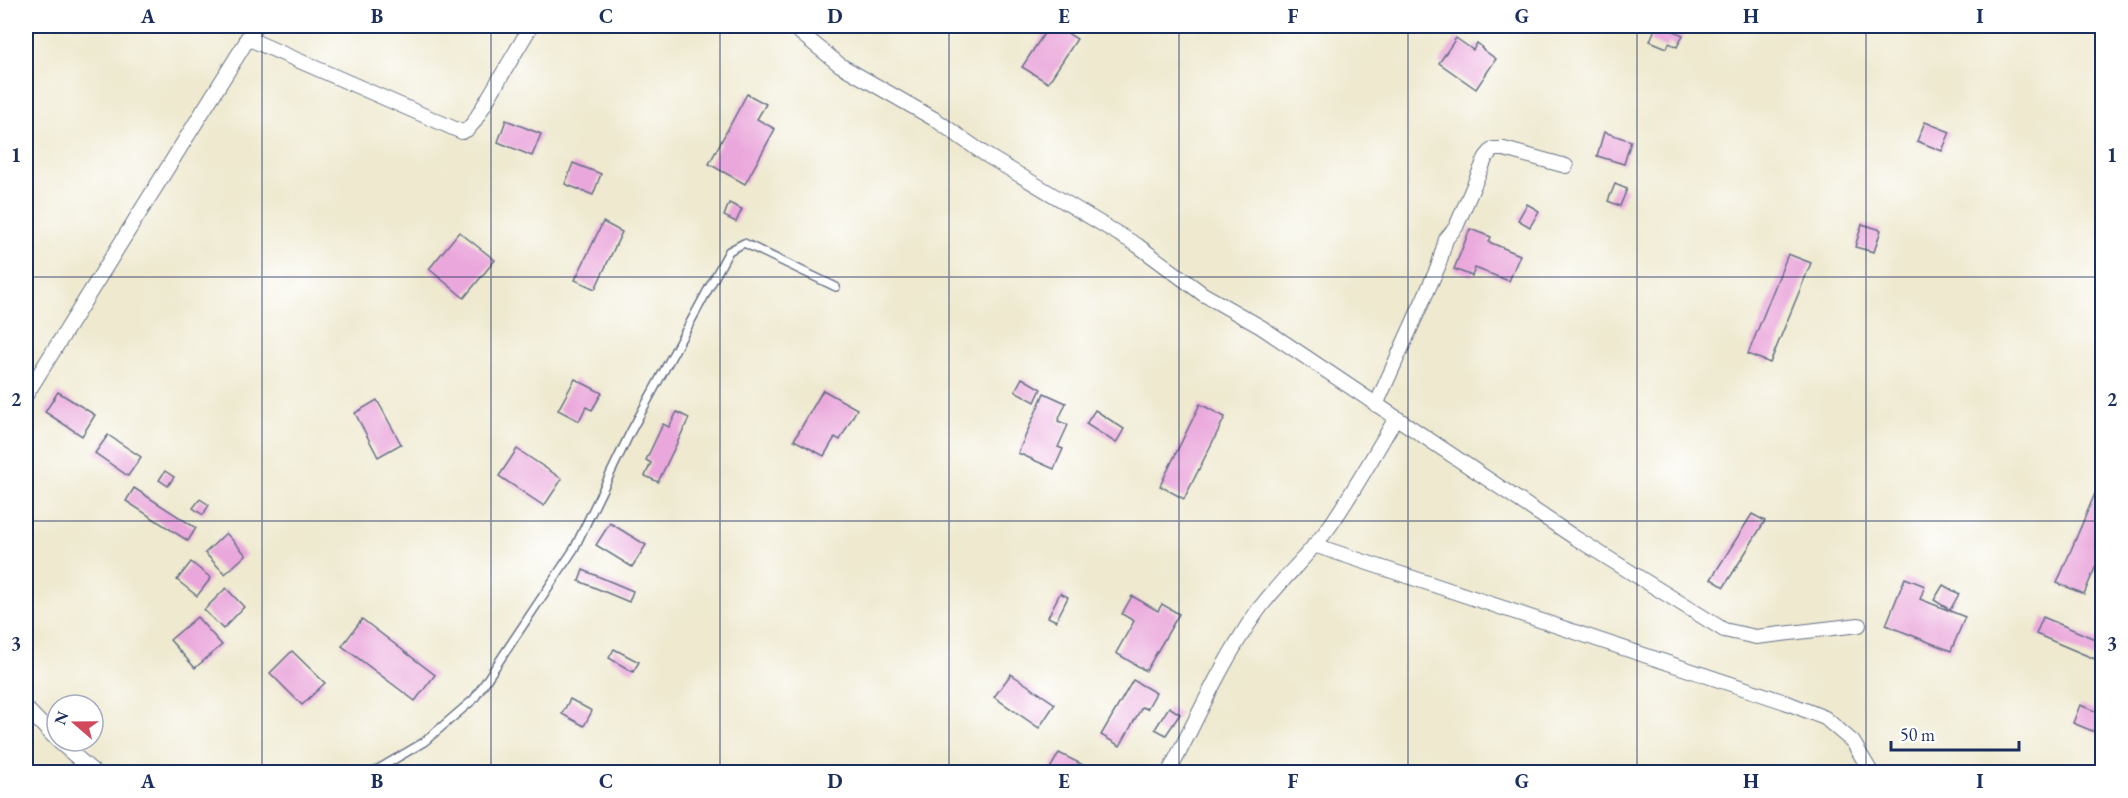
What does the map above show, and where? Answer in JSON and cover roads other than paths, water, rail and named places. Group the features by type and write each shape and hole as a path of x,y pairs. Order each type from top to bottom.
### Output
{"street":[{"path":"26,395 256,26"},
{"path":"247,38 462,132 474,122 531,26"},
{"path":"792,26 840,65 936,120 1000,163 1137,245 1203,294 1261,327 1574,537 1725,630 1756,638 1859,625"},
{"path":"1376,405 1438,267 1446,239 1456,227 1486,157 1493,149 1504,149 1566,166"},
{"path":"1168,772 1204,706 1214,681 1233,650 1275,589 1298,566 1332,523 1396,418"},
{"path":"1314,545 1785,702 1825,718 1853,742 1871,772"},
{"path":"26,708 45,727"},
{"path":"73,753 94,772"}],"lane":[{"path":"373,772 424,742 474,699 574,549 630,433 729,251 744,243 836,287"}]}
